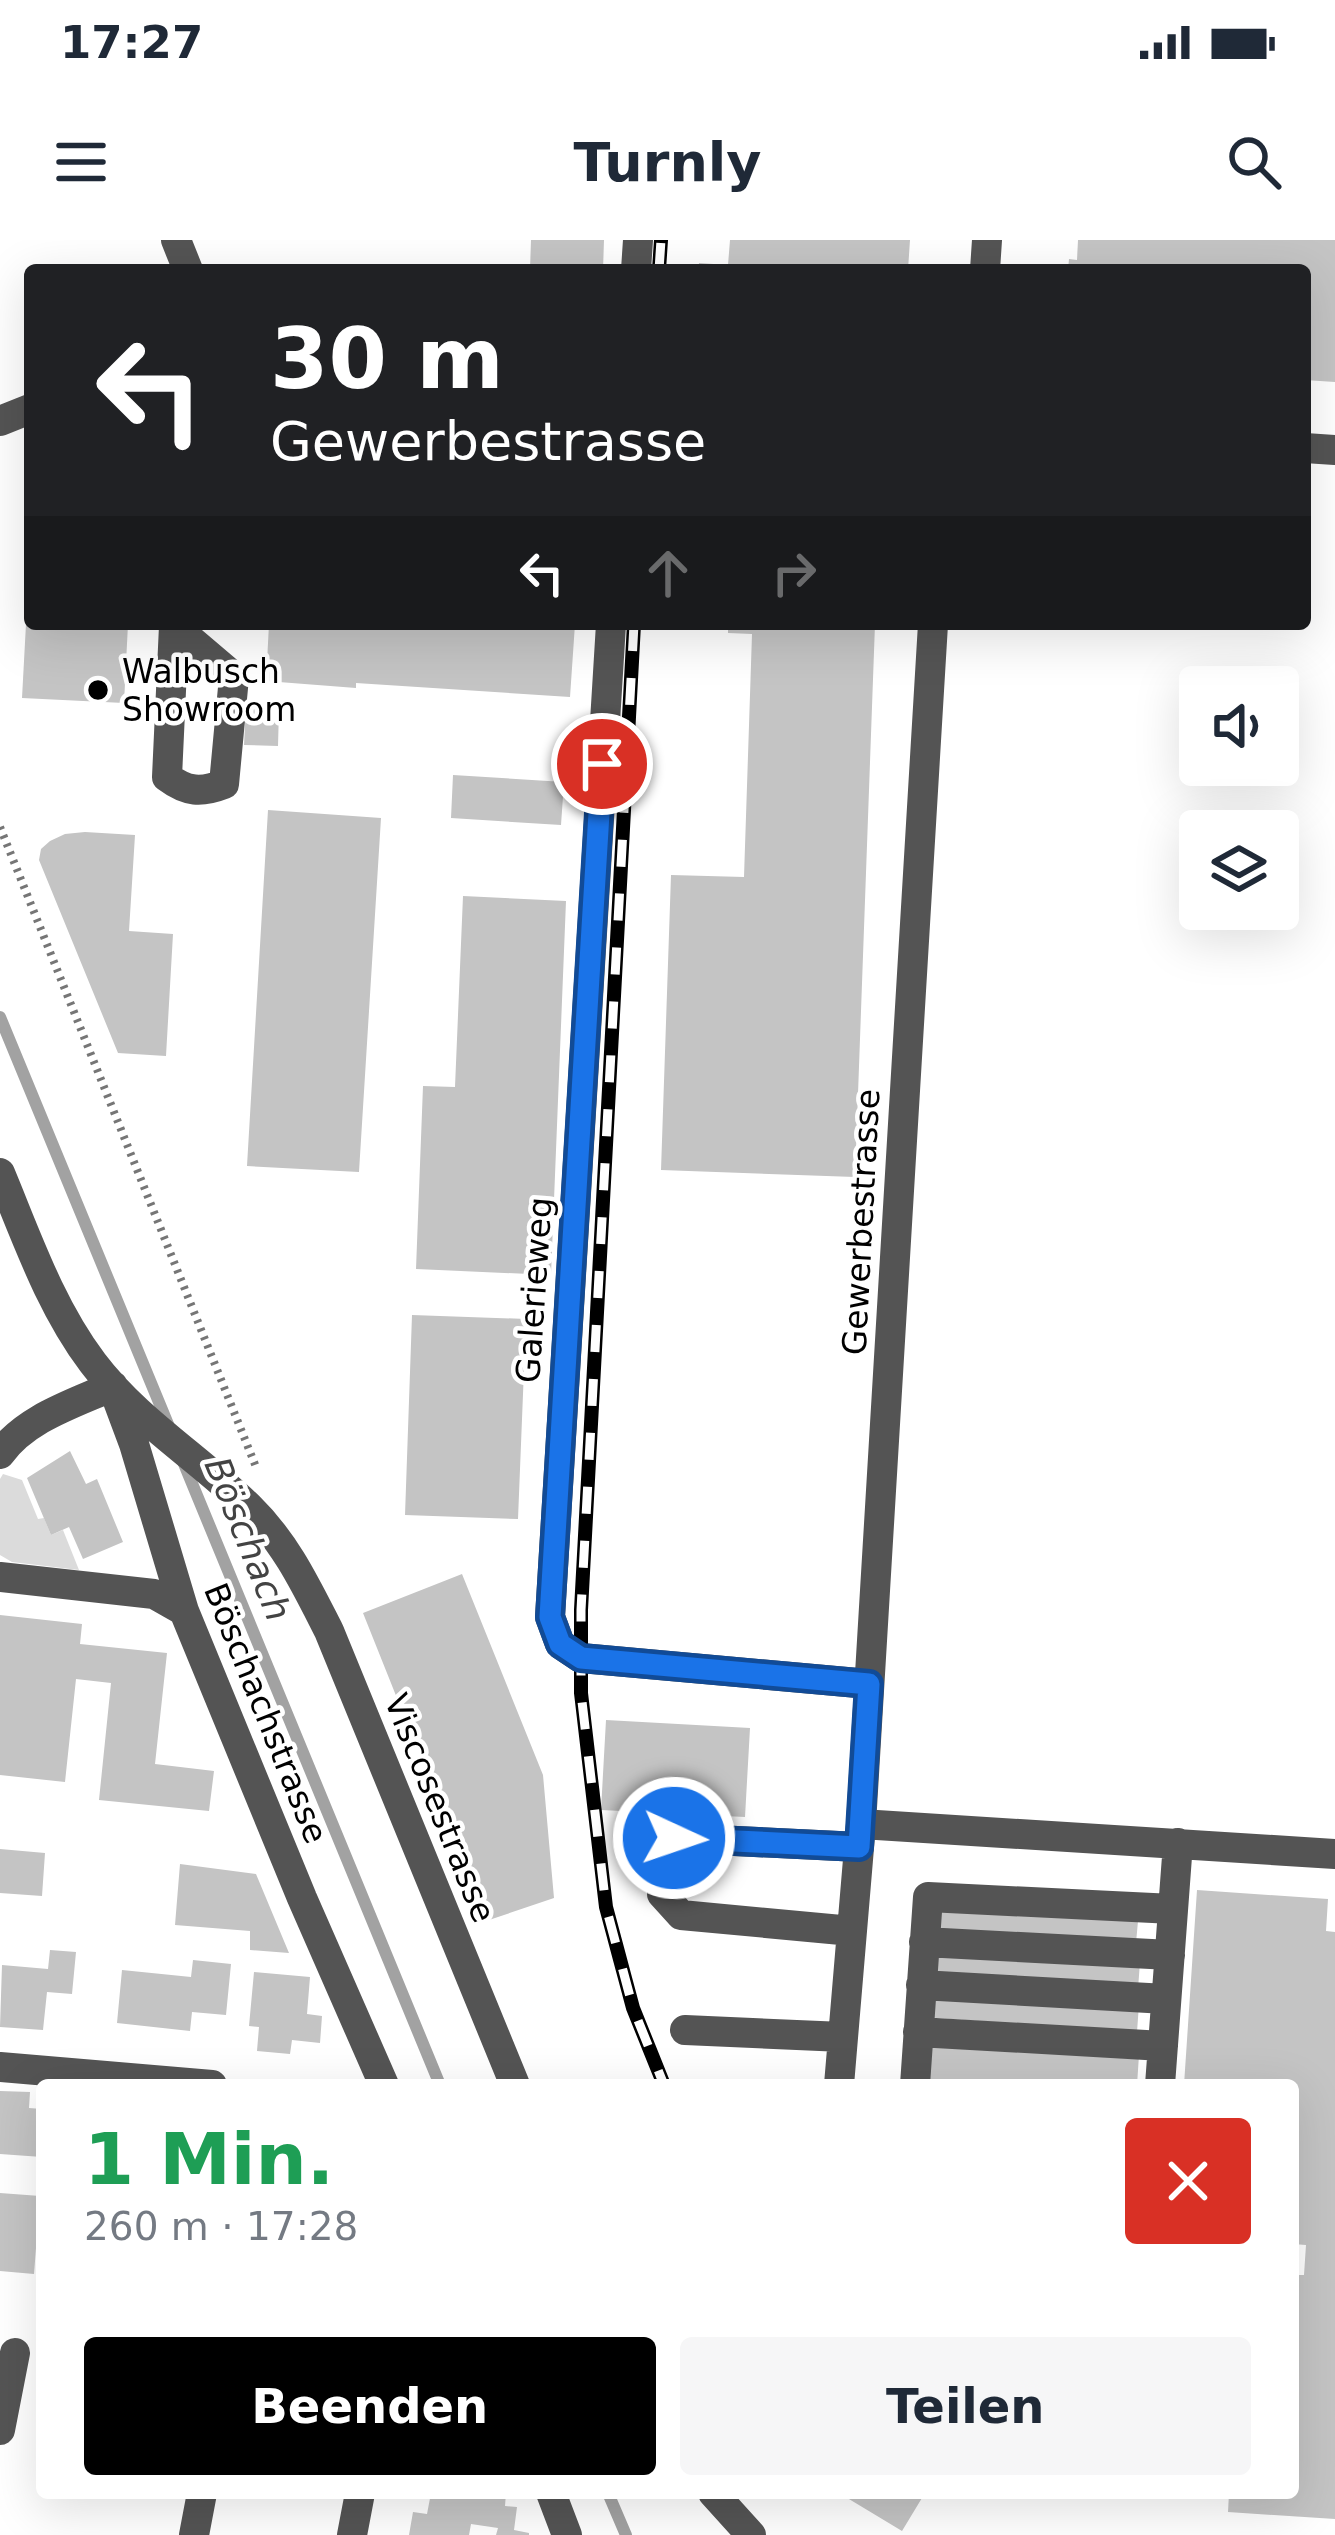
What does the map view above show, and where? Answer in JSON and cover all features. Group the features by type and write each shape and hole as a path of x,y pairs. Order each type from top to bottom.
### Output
{"street":[{"path":"174,630 167,777 183,788 205,791 224,784 233,677 180,630"},
{"name":"Galerieweg","path":"611,630 550,1617 560,1644 581,1658 869,1684"},
{"name":"Gewerbestrasse","path":"840,2079 860,1835 933,630"},
{"name":"Böschachstrasse","path":"0,1173 52,1298 103,1375 134,1444 184,1611 381,2079"},
{"path":"0,1454 13,1437 103,1375"},
{"name":"Böschachstrasse","path":"103,1375 136,1409 256,1495 294,1562"},
{"name":"Viscosestrasse","path":"294,1562 329,1631 513,2079"},
{"path":"0,1577 154,1594 184,1611"},
{"path":"852,1931 681,1915 662,1894 663,1862 674,1838 860,1835 1178,1844 1335,1854"},
{"path":"1160,2079 1178,1844"},
{"path":"915,2079 928,1897 1173,1909"},
{"path":"924,1942 1170,1954"},
{"path":"921,1985 1166,1999"},
{"path":"685,2030 843,2038"},
{"path":"918,2032 1163,2046"},
{"path":"0,2067 141,2079"},
{"path":"0,2430 14,2353"},
{"path":"194,2535 201,2499"},
{"path":"352,2535 359,2499"},
{"path":"552,2499 567,2535"},
{"path":"718,2499 751,2535"}],"path":[{"path":"0,827 256,1495"}],"shaded area":[{"path":"3,1474 22,1480 38,1519 44,1518 51,1535 63,1530 79,1570 12,1562 0,1555"}],"building":[{"path":"531,240 604,240 603,264 530,264"},
{"path":"730,240 910,240 908,264 728,264"},
{"path":"1078,240 1335,240 1335,382 1311,380 1311,264 1069,264 1069,259 1077,260"},
{"path":"26,630 128,630 124,703 22,698"},
{"path":"269,630 575,630 570,697 266,681"},
{"path":"875,630 855,1177 661,1170 671,875 744,877 752,634 728,633"},
{"path":"246,707 279,709 278,746 244,745"},
{"path":"453,775 564,782 561,825 451,818"},
{"path":"268,810 381,818 359,1172 247,1166"},
{"path":"85,832 135,835 129,931 173,934 166,1056 118,1053 39,860 41,849 50,841"},
{"path":"463,896 566,901 551,1275 416,1269 423,1086 455,1087"},
{"path":"412,1315 526,1319 518,1519 405,1515"},
{"path":"70,1451 86,1484 97,1479 123,1542 83,1559 69,1527 51,1535 27,1478"},
{"path":"462,1574 543,1775 554,1898 486,1921 363,1613"},
{"path":"0,1615 82,1624 80,1644 167,1653 155,1764 214,1771 209,1811 99,1800 111,1683 76,1679 65,1782 0,1775"},
{"path":"606,1720 750,1728 745,1817 601,1810"},
{"path":"0,1849 45,1853 42,1896 0,1893"},
{"path":"180,1864 256,1874 289,1953 250,1950 250,1931 175,1925"},
{"path":"1197,1890 1328,1899 1326,1931 1335,1932 1335,2519 1228,2512 1229,2499 1299,2499 1299,2275 1304,2275 1306,2245 1299,2244 1299,2079 1184,2079"},
{"path":"931,1904 1138,1921 1136,1943 929,1934"},
{"path":"925,1947 1140,1962 1138,1989 923,1975"},
{"path":"50,1950 76,1952 72,1994 47,1992 43,2030 0,2027 2,1965 48,1969"},
{"path":"193,1960 231,1964 226,2015 192,2012 190,2031 117,2023 122,1970 191,1977"},
{"path":"254,1972 310,1977 307,2014 322,2016 320,2043 292,2040 290,2054 257,2051 259,2027 249,2026"},
{"path":"925,1990 1139,2004 1137,2032 923,2017"},
{"path":"930,2044 1139,2055 1137,2079 928,2079"},
{"path":"0,2091 30,2092 29,2108 36,2109 36,2157 0,2154"},
{"path":"0,2193 36,2196 34,2274 0,2271"},
{"path":"430,2499 506,2499 505,2506 517,2507 514,2530 529,2535 496,2535 498,2528 471,2524 469,2535 409,2535 413,2512 427,2514"},
{"path":"849,2499 921,2499 902,2531"}],"waterway":[{"name":"Böschach","path":"0,1017 170,1429"},
{"name":"Böschach","path":"182,1459 438,2079"},
{"name":"Böschach","path":"611,2499 626,2535"}],"railway":[{"path":"659,264 661,240"},
{"path":"634,630 581,1610 581,1693 606,1907 633,2008 662,2079"}],"place":[{"name":"Walbusch Showroom","path":"98,690"}],"route":[{"path":"602,764 550,1617 560,1644 581,1658 869,1684 859,1847 674,1838"}]}
